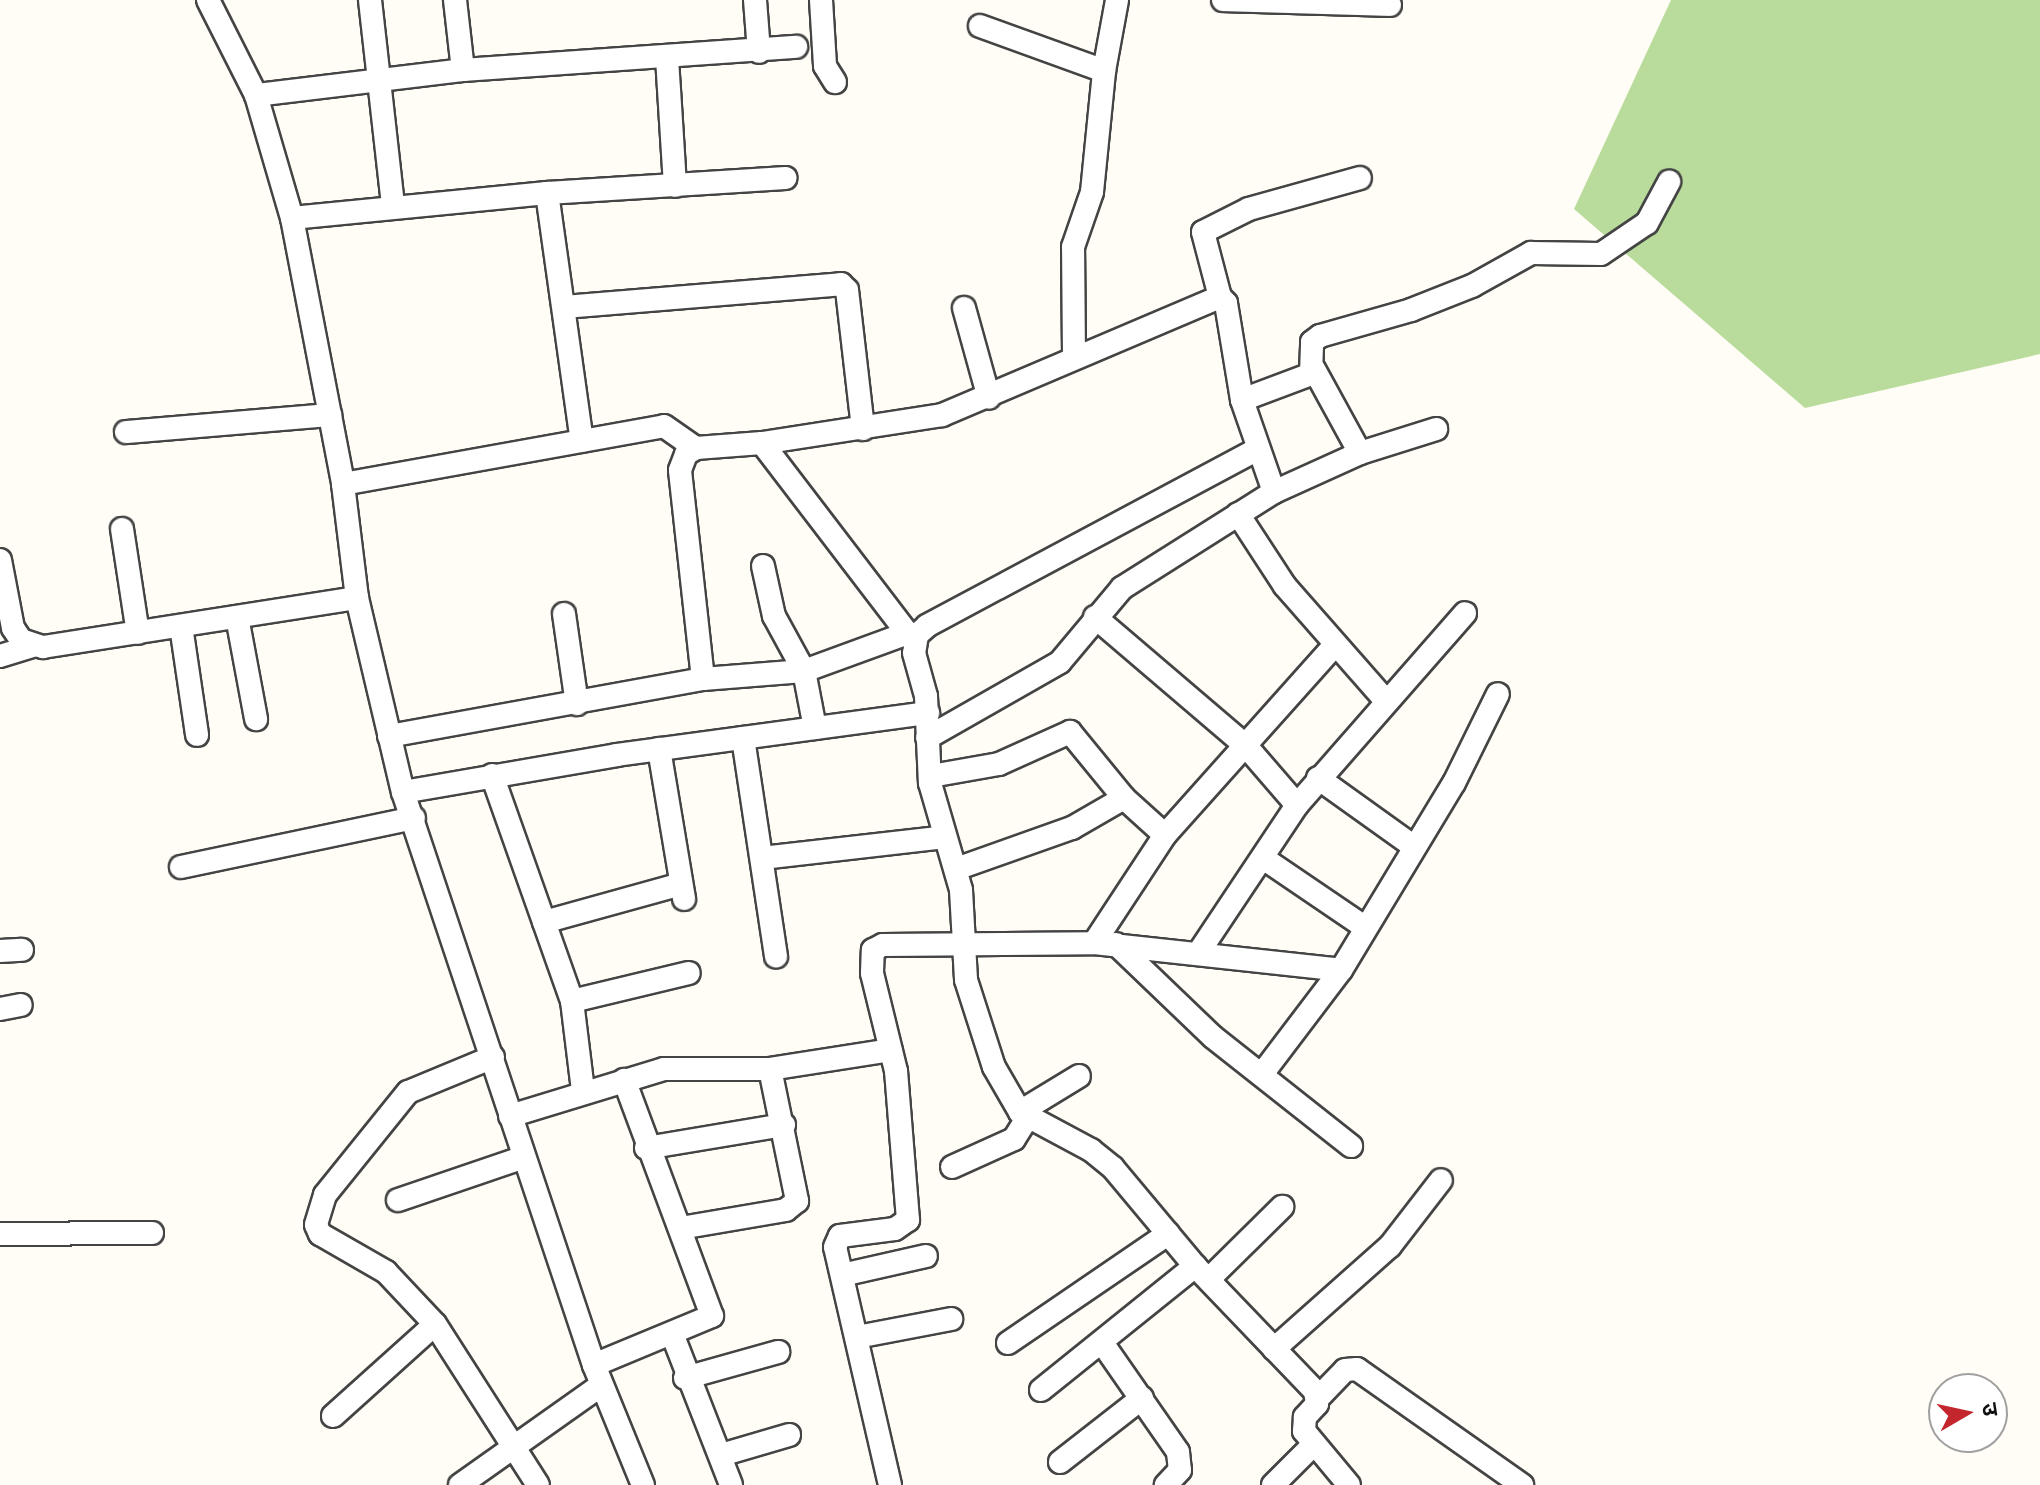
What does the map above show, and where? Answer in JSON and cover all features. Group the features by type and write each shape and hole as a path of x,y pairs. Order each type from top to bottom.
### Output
{"street":[{"path":"208,0 256,95 292,218 343,484 357,598 403,792 597,1375 643,1485"},
{"path":"370,0 393,206"},
{"path":"455,0 463,70"},
{"path":"755,0 759,52"},
{"path":"821,0 825,66 835,82"},
{"path":"1074,356 1071,269 1098,156 1104,71 1117,0"},
{"path":"1223,0 1390,5"},
{"path":"980,26 1104,71"},
{"path":"256,95 463,70 759,52 796,47"},
{"path":"667,58 675,186"},
{"path":"292,218 547,193 786,178"},
{"path":"1274,492 1256,450 1242,400 1226,303 1220,297 1202,237 1208,228 1273,201 1360,178"},
{"path":"1360,453 1314,369 1312,342 1320,336 1411,310 1472,286 1531,253 1601,254 1647,223 1669,182"},
{"path":"547,193 582,441"},
{"path":"564,307 841,284 847,290 863,429"},
{"path":"703,679 680,470 683,457 696,448 762,443 918,422 989,398 1074,356 1220,297"},
{"path":"964,308 989,398"},
{"path":"1242,400 1307,377 1314,369"},
{"path":"126,432 330,415"},
{"path":"343,484 664,426 696,448"},
{"path":"927,738 1060,662 1095,617 1153,566 1274,492 1360,453 1436,429"},
{"path":"762,443 911,637 928,713 931,776 956,869 966,980 994,1067 1024,1115 1091,1150 1113,1168 1202,1272 1319,1397"},
{"path":"389,736 703,679 804,671 911,637 1004,582 1075,551 1256,450"},
{"path":"1238,514 1285,586 1387,702"},
{"path":"122,529 138,633"},
{"path":"0,560 4,599 13,628 33,646"},
{"path":"763,566 774,616 804,671 815,728"},
{"path":"0,656 33,646 138,633 357,598"},
{"path":"1199,952 1318,778 1465,613"},
{"path":"564,614 577,704"},
{"path":"237,617 256,719"},
{"path":"1095,617 1246,746 1297,805"},
{"path":"181,626 197,735"},
{"path":"1105,944 1165,835 1335,645"},
{"path":"1262,1074 1341,970 1363,926 1454,783 1498,694"},
{"path":"403,792 659,749 928,713"},
{"path":"931,776 999,764 1070,732 1124,798 1165,835"},
{"path":"743,738 776,957"},
{"path":"544,922 682,892 659,749"},
{"path":"492,775 572,1001 583,1091"},
{"path":"1318,778 1413,846"},
{"path":"956,869 1072,828 1124,798"},
{"path":"181,867 414,818"},
{"path":"762,858 945,837"},
{"path":"1263,858 1363,926"},
{"path":"1105,944 1213,1037 1351,1146"},
{"path":"890,1485 835,1247 840,1236 895,1229 908,1220 891,1050 872,973 873,950 883,945 1105,944 1341,970"},
{"path":"572,1001 689,973"},
{"path":"510,1116 624,1080 711,1065 770,1069 891,1050"},
{"path":"493,1057 408,1092 325,1195 316,1220 320,1234 386,1272 435,1324 538,1485"},
{"path":"681,1228 794,1206 799,1195 770,1069"},
{"path":"952,1167 1014,1139 1024,1115 1079,1076"},
{"path":"460,1485 597,1375 706,1322 713,1310 646,1148 624,1080"},
{"path":"646,1148 784,1125"},
{"path":"398,1200 524,1157"},
{"path":"1274,1349 1390,1246 1441,1180"},
{"path":"1041,1390 1202,1272 1282,1207"},
{"path":"0,1234 152,1233"},
{"path":"1008,1343 1168,1234"},
{"path":"842,1275 926,1256"},
{"path":"857,1337 951,1319"},
{"path":"333,1416 435,1324"},
{"path":"673,1336 685,1378 721,1455 731,1485"},
{"path":"1103,1344 1178,1452 1180,1470 1166,1485"},
{"path":"685,1378 778,1352"},
{"path":"1349,1485 1313,1445 1304,1422 1319,1397 1345,1370 1357,1369 1522,1485"},
{"path":"1060,1462 1142,1398"},
{"path":"721,1455 789,1435"},
{"path":"1273,1485 1313,1445"}],"green space":[{"path":"1671,0 2040,0 2040,354 1805,408 1574,209"}]}
